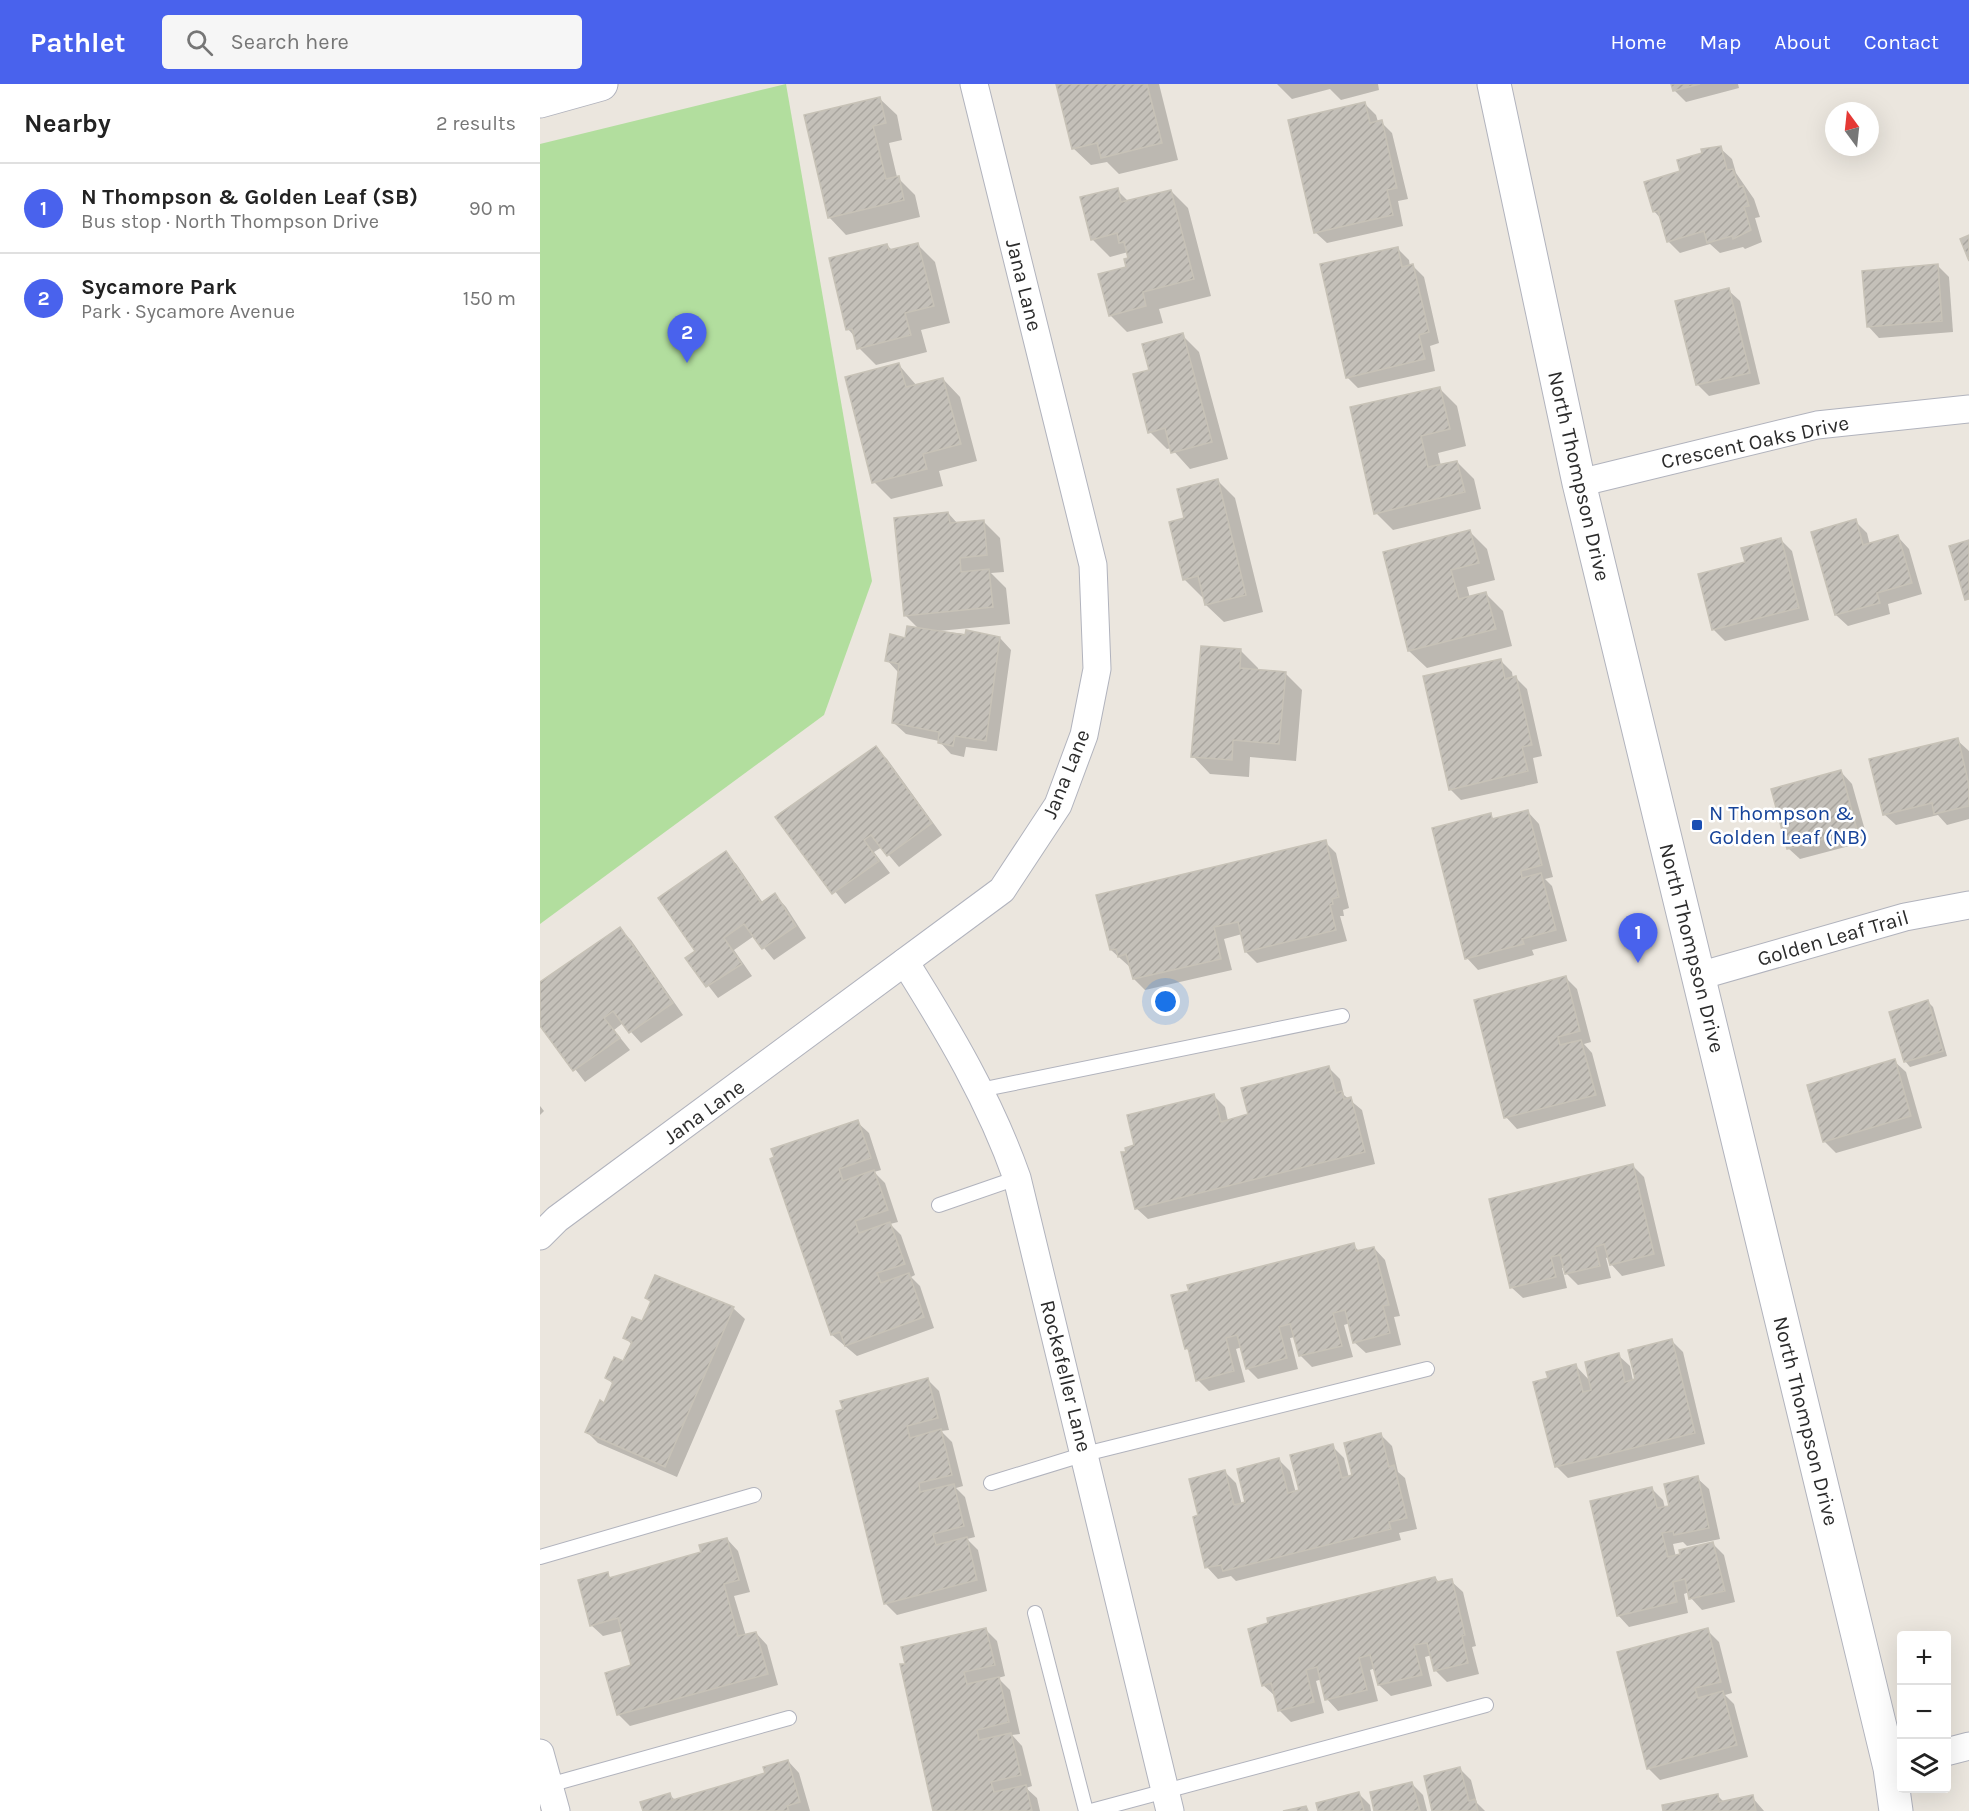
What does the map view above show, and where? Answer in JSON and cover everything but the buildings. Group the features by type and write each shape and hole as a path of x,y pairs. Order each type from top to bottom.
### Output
{"street":[{"path":"540,101 601,84"},
{"name":"Jana Lane","path":"540,1236 557,1219 1002,890 1058,805 1084,735 1097,669 1093,565 974,84"},
{"name":"North Thompson Drive","path":"1494,84 1579,483 1896,1766 1896,1811"},
{"name":"Crescent Oaks Drive","path":"1579,483 1817,425 1969,409"},
{"name":"Golden Leaf Trail","path":"1699,976 1905,917 1969,905"},
{"name":"Rockefeller Lane","path":"905,963 955,1042 980,1090 1001,1133 1017,1179 1168,1801"},
{"path":"1951,1751 1969,1746"},
{"path":"540,1753 556,1811"}],"lane":[{"path":"980,1090 1342,1016"},
{"path":"939,1205 1017,1179"},
{"path":"992,1483 1085,1454 1427,1369"},
{"path":"540,1557 754,1495"},
{"path":"1035,1613 1086,1811"},
{"path":"1091,1811 1168,1801 1486,1705"},
{"path":"549,1785 789,1718"}],"green space":[{"path":"786,84 872,581 824,715 540,924 540,144"}],"place":[{"name":"Sycamore Park","path":"687,363"},
{"name":"N Thompson & Golden Leaf (NB)","path":"1697,825"},
{"name":"N Thompson & Golden Leaf (SB)","path":"1638,963"}]}
